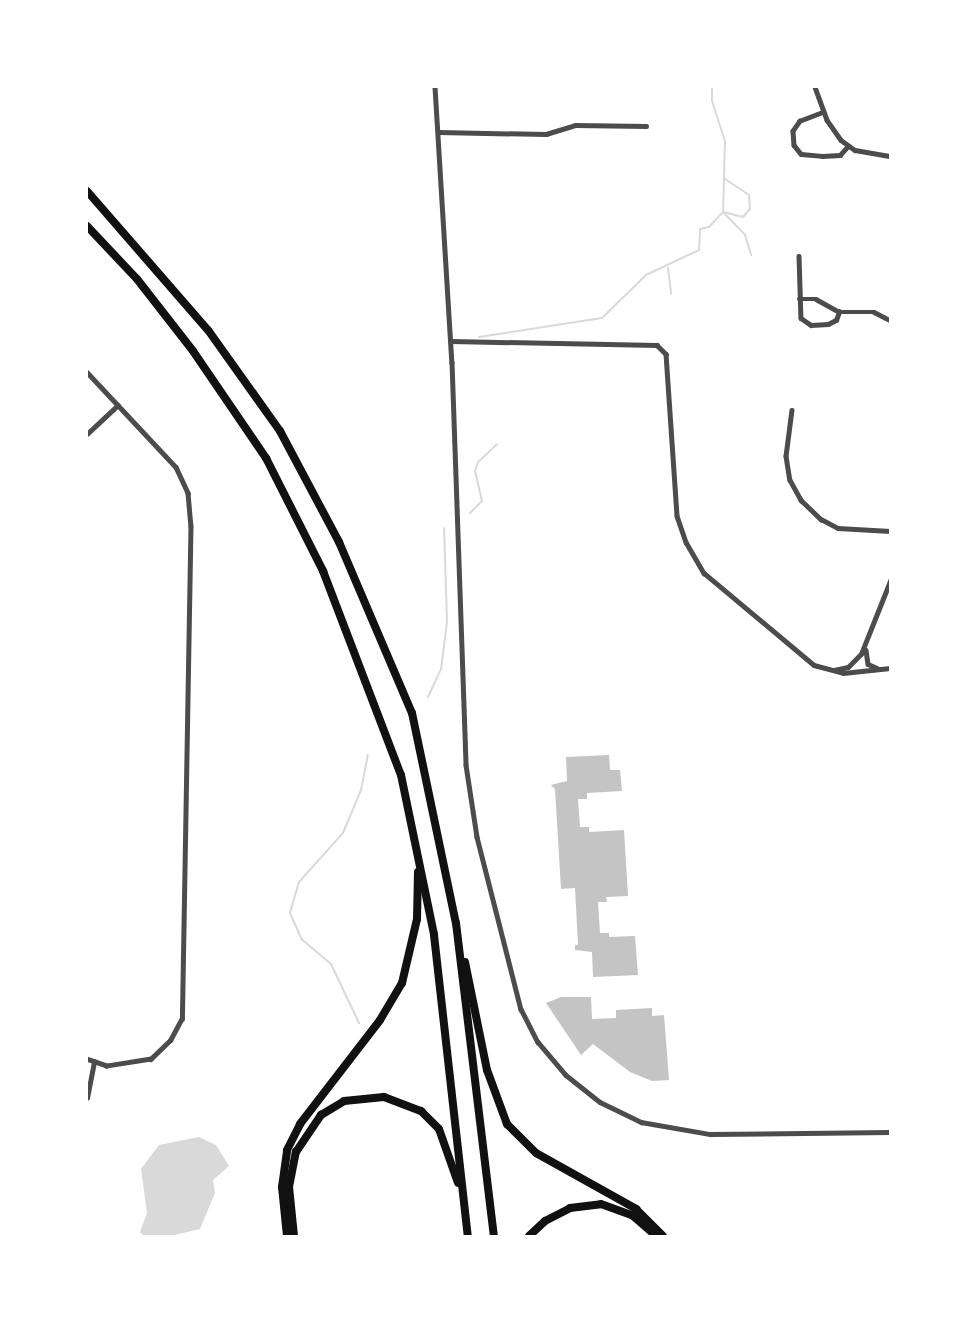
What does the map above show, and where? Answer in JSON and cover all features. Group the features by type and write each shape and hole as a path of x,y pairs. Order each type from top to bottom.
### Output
{"highway":[{"path":"87,191 208,330 280,431 339,542 412,713 487,1070 507,1124 536,1153 636,1209 663,1236"},
{"path":"87,226 137,279 193,351 266,458 322,571 401,775 434,935 468,1236"},
{"path":"287,1236 282,1187 289,1144 380,1020 407,968 419,900 417,844"},
{"path":"456,923 494,1236"},
{"path":"294,1236 289,1187 296,1152 321,1114 356,1098 400,1101 432,1120 443,1136 464,1203"},
{"path":"529,1236 563,1210 601,1204 632,1215 656,1236"}],"street":[{"path":"435,87 451,341 466,765 505,959 528,1025 555,1064 583,1090 623,1115 653,1126 710,1134 890,1132"},
{"path":"815,87 824,112 848,146 890,156"},
{"path":"824,112 800,121 793,131 794,145 801,154 822,156 840,155 848,146"},
{"path":"438,132 546,134 575,125 646,126"},
{"path":"799,256 801,318 811,325 836,320 839,312"},
{"path":"799,299 816,299 839,312 874,312 890,320"},
{"path":"451,341 657,345 666,354 675,497 686,542 715,586 824,670 843,673 890,668"},
{"path":"87,372 176,467 190,507 185,998 182,1019 171,1040 151,1059 139,1063 107,1066 87,1059"},
{"path":"87,434 118,405"},
{"path":"792,410 786,456 790,480 801,500 820,519 838,528 890,531"},
{"path":"824,670 848,667 866,646 890,581"},
{"path":"866,646 868,664 879,669"},
{"path":"87,1098 94,1062"}],"shaded area":[{"path":"199,1137 216,1145 229,1166 213,1180 215,1193 200,1229 170,1236 144,1236 140,1232 147,1213 141,1169 159,1145"}],"building":[{"path":"609,755 610,770 620,770 622,791 587,793 587,799 578,799 580,827 589,827 589,832 624,830 628,896 606,897 607,902 598,902 600,933 609,933 609,937 635,936 638,975 593,977 592,952 575,950 575,945 578,945 575,888 561,889 555,789 551,785 567,781 566,757"},
{"path":"561,997 591,997 592,1019 616,1018 616,1010 652,1008 652,1016 664,1015 669,1080 652,1081 630,1072 593,1044 581,1055 546,1003"}],"waterway":[{"path":"479,337 602,318 646,275 699,250 700,229 709,227 723,212 725,141 712,101 712,87"},
{"path":"723,212 743,217 750,209 749,195 724,178"},
{"path":"723,212 745,235 751,255"},
{"path":"668,268 671,294"},
{"path":"470,513 482,501 475,471 478,462 497,444"},
{"path":"428,697 441,669 447,622 444,528"},
{"path":"359,1023 331,964 302,940 290,913 299,882 343,833 361,790 368,755"}]}
